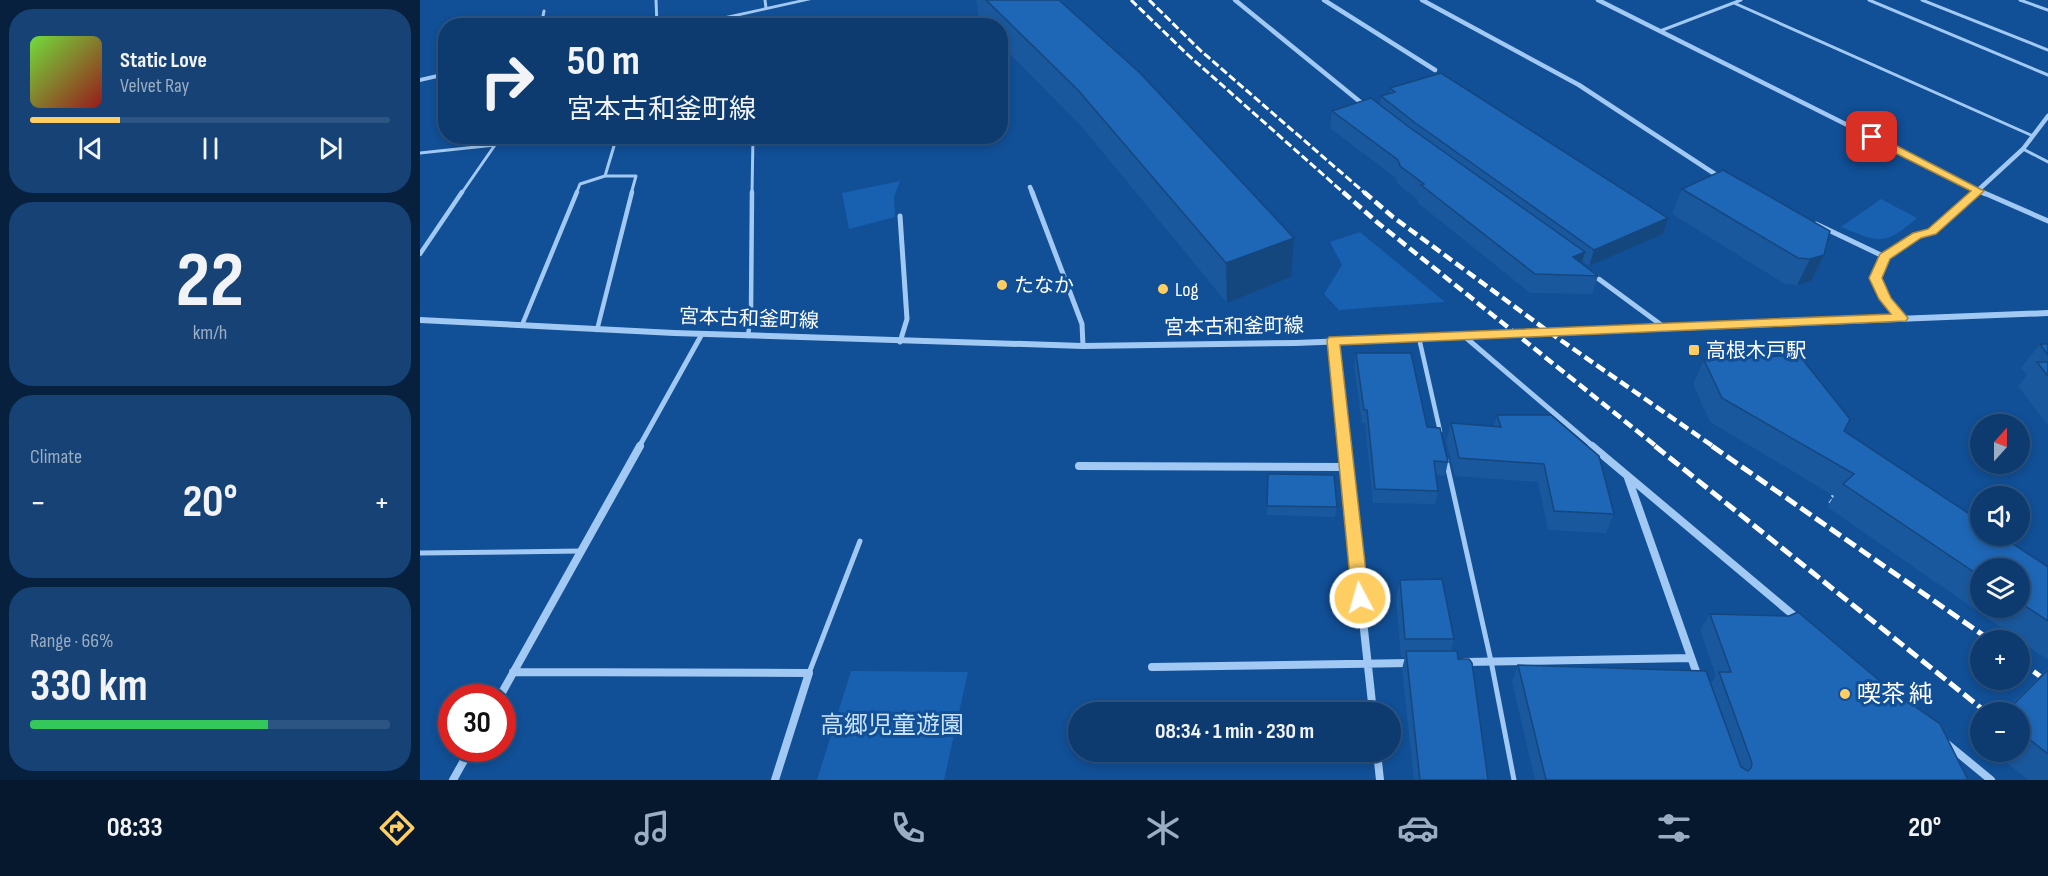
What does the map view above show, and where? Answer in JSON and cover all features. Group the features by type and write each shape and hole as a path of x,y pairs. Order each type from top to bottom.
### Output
{"street":[{"path":"713,18 766,4 808,0"},
{"path":"1235,0 1373,112"},
{"path":"1324,0 1435,69"},
{"path":"1422,0 1579,85 1727,182"},
{"path":"1598,0 1978,191 2048,221"},
{"path":"420,80 438,76"},
{"path":"1902,318 1885,299 1875,278 1885,257 1917,235 1932,232 2023,149 2048,116"},
{"path":"1030,187 1082,324 1083,346"},
{"path":"900,216 907,319 900,342"},
{"path":"1811,222 1885,257"},
{"path":"1582,267 1664,327"},
{"name":"宮本古和釜町線","path":"420,320 597,330 900,342 1083,346 1419,338 2048,313"},
{"path":"507,684 702,334"},
{"path":"1464,336 1808,628"},
{"path":"1333,340 1372,702"},
{"path":"1079,465 1346,467"},
{"path":"1627,476 1703,691"},
{"path":"1457,662 1691,658"},
{"path":"1152,667 1424,662"},
{"path":"513,672 809,673 775,780"},
{"path":"1935,733 1991,780"},
{"path":"453,780 463,762"},
{"path":"1378,762 1380,780"},
{"path":"1974,766 1982,780"}],"lane":[{"path":"656,0 657,18"},
{"path":"1660,31 1741,0"},
{"path":"1869,0 2048,75"},
{"path":"1922,0 2048,50"},
{"path":"2020,0 2048,10"},
{"path":"1734,3 2033,136"},
{"path":"543,18 544,11"},
{"path":"605,176 615,144"},
{"path":"748,336 751,311 753,144"},
{"path":"420,153 495,145 420,254"},
{"path":"2023,149 2048,162"},
{"path":"522,326 580,184 605,176 636,176 597,330"},
{"path":"1419,338 1441,434"},
{"path":"1446,456 1491,661 1514,780"},
{"path":"809,673 860,541"},
{"path":"420,553 581,551"}],"path":[{"path":"1838,506 1829,500 1845,488"}],"green space":[{"path":"900,181 894,197 895,217 849,229 842,193"},
{"path":"1881,199 1917,218 1897,233 1881,239 1873,239 1841,227"},
{"path":"1360,232 1445,302 1339,310 1324,294 1342,265 1330,242"},
{"name":"高郷児童遊園","path":"851,671 968,672 944,780 817,780"}],"building":[{"path":"986,0 1059,0 1141,74 1294,238 1226,263 1078,90 1008,22 1008,18 1004,18"},
{"path":"1441,73 1668,218 1594,250 1381,96 1395,92 1390,88"},
{"path":"1371,98 1585,252 1573,257 1598,276 1535,274 1421,185 1424,184 1400,166 1398,160 1332,111"},
{"path":"1723,170 1830,231 1824,255 1810,259 1798,258 1682,189"},
{"path":"2040,344 2048,344 2048,355"},
{"path":"1356,353 1411,353 1427,427 1440,428 1448,462 1434,461 1438,491 1375,489 1367,410 1364,410"},
{"path":"1799,355 1850,419 1844,431 1970,514 1970,546 2016,546 2048,567 2048,621 2030,609 2030,558 1970,558 1970,569 1843,484 1854,474 1722,398 1704,360"},
{"path":"2037,362 2048,362 2048,376"},
{"path":"1497,415 1551,415 1599,456 1614,514 1554,511 1544,464 1459,458 1451,423 1501,427"},
{"path":"1268,474 1334,475 1337,507 1267,506"},
{"path":"1442,579 1454,639 1405,639 1400,580"},
{"path":"1798,612 1887,687 1940,724 1968,780 1546,780 1518,665 1706,671 1741,767 1748,771 1752,763 1719,672 1731,672 1710,614 1789,616"},
{"path":"1406,651 1457,651 1458,659 1469,659 1472,663 1488,780 1420,780"},
{"path":"2048,670 2048,754 2030,740 2030,702 2016,702"}],"railway":[{"path":"1131,0 1187,54 1345,194"},
{"path":"1149,0 1201,51 1366,194"},
{"path":"1343,192 1378,223 1657,447"},
{"path":"1364,192 1393,217 1549,332 1714,447"},
{"path":"1655,446 1974,702"},
{"path":"1712,446 1976,630"},
{"path":"2030,669 2048,682"}],"place":[{"name":"たなか","path":"1002,285"},
{"name":"Log","path":"1163,289"},
{"name":"高根木戸駅","path":"1694,350"},
{"name":"喫茶 純","path":"1845,694"}],"route":[{"path":"1360,598 1333,340 1902,318 1885,299 1875,278 1885,257 1917,235 1932,232 1978,191 1872,137"}]}
